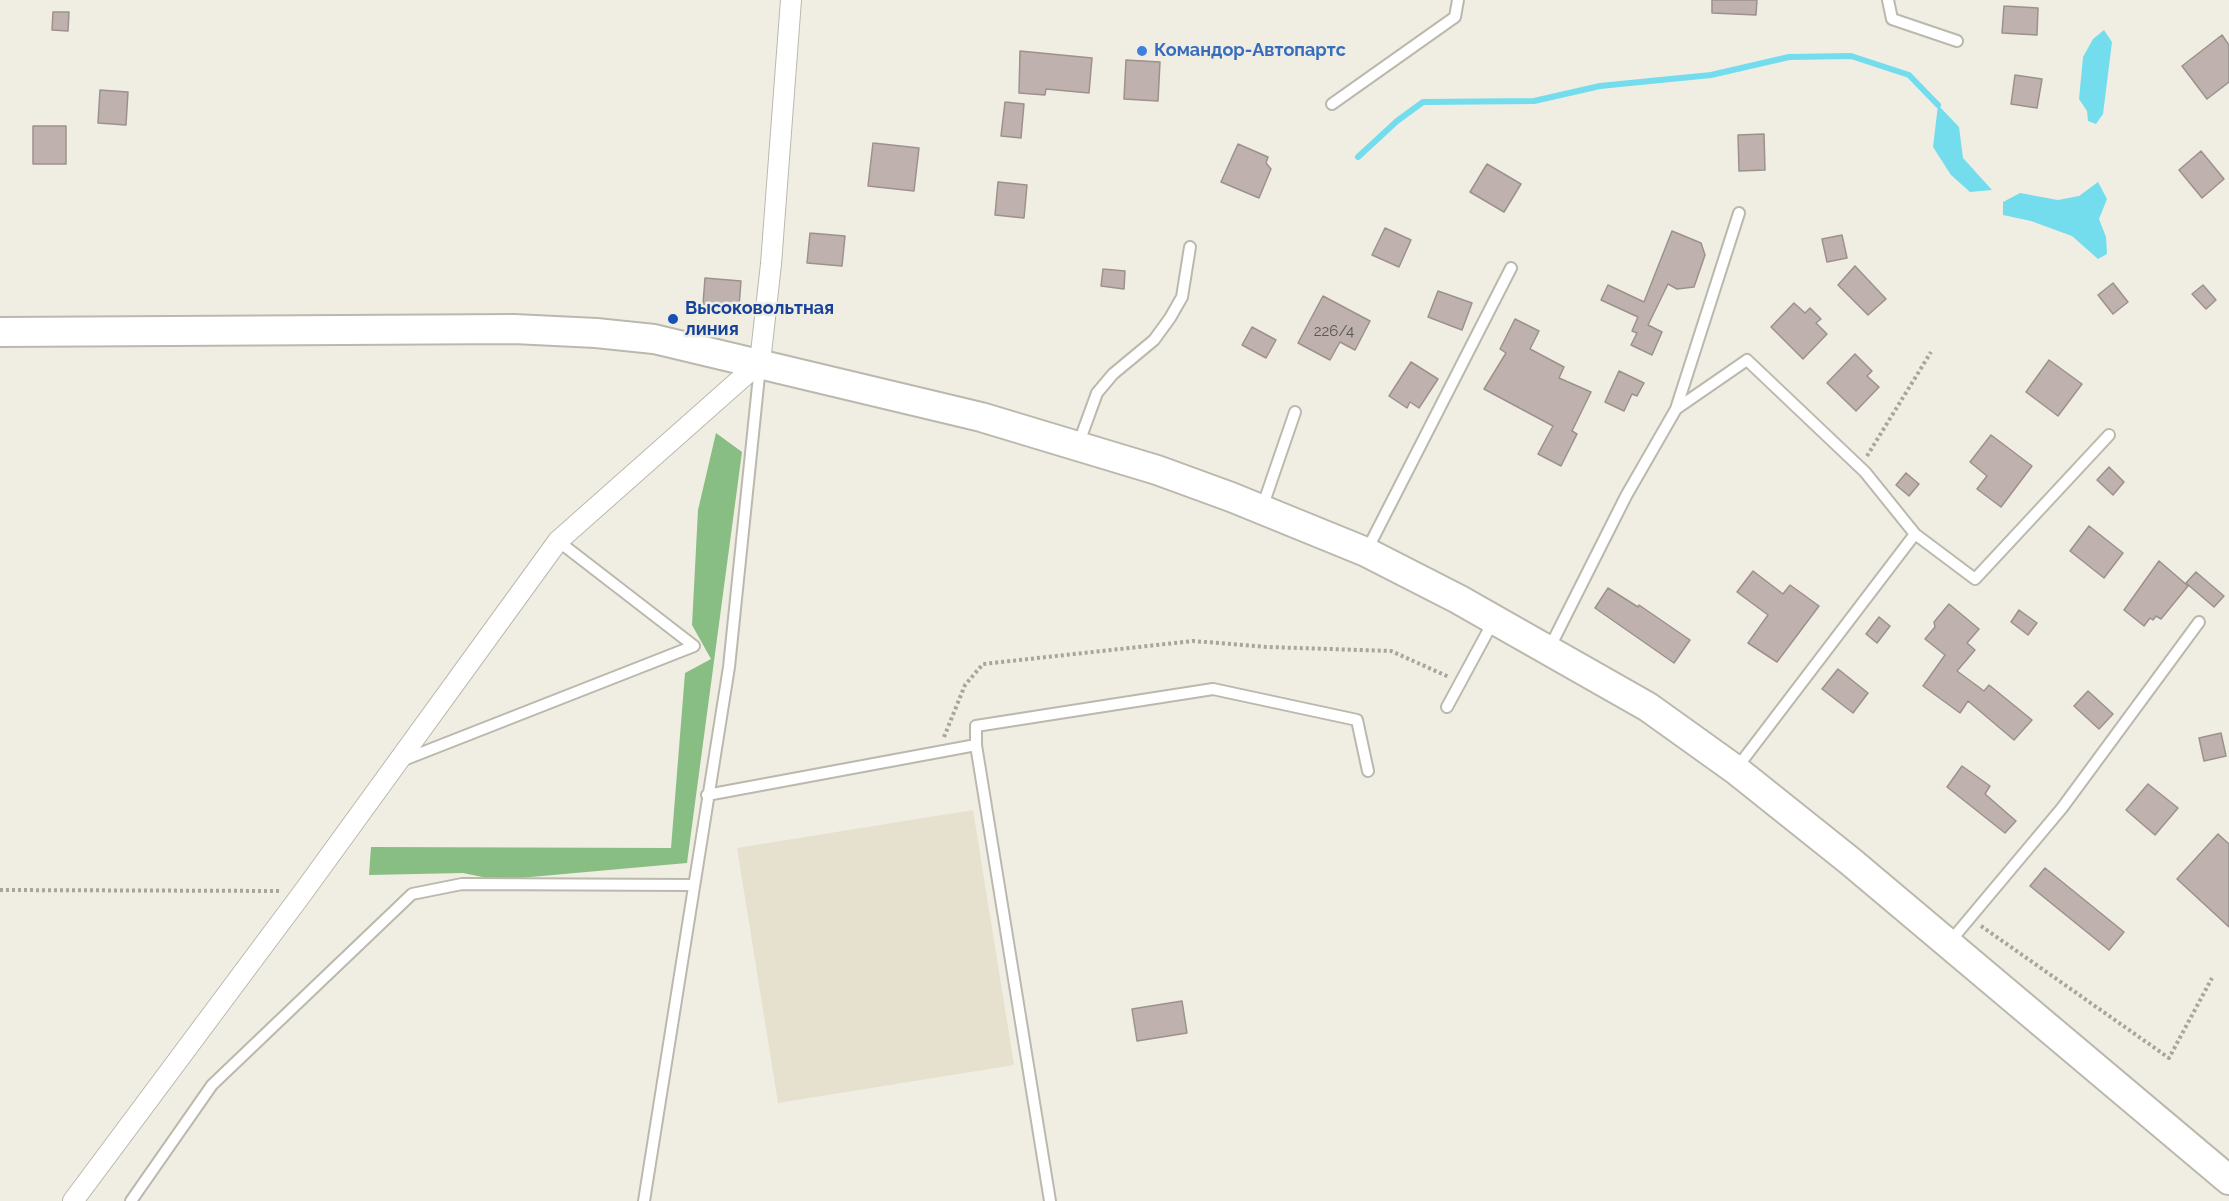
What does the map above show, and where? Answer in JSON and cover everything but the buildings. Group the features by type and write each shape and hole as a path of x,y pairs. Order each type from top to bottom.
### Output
{"main road":[{"path":"0,332 514,329 596,333 654,339 760,362 981,417 1078,445 1261,509 1366,552 1549,649 1648,707 1736,770 2229,1180"}],"street":[{"path":"73,1201 304,891 558,541 760,362 771,264 791,0"}],"lane":[{"path":"1332,104 1455,17 1458,0"},
{"path":"1888,0 1892,19 1957,41"},
{"path":"1549,649 1626,496 1676,409 1739,213"},
{"path":"1078,445 1097,393 1113,374 1154,340 1182,297 1190,247"},
{"path":"1366,552 1511,268"},
{"path":"1676,409 1747,360 1864,472 1915,534 1975,579 2109,435"},
{"path":"644,1201 729,667 760,362"},
{"path":"1261,509 1295,412"},
{"path":"1736,770 1915,534"},
{"path":"397,762 694,646 558,541"},
{"path":"1447,707 1494,619"},
{"path":"1948,944 2062,808 2199,622"},
{"path":"1050,1201 976,746 976,726 1213,689 1358,720 1368,771"},
{"path":"707,795 976,746"},
{"path":"131,1201 212,1085 412,894 462,884 694,885"}],"path":[{"path":"1864,472 1868,453 1931,352"},
{"path":"929,754 943,738 965,685 983,664 1193,640 1268,647 1391,651 1461,682"},
{"path":"0,890 304,891"},
{"path":"1969,918 2169,1058 2212,978"}],"shaded area":[{"path":"973,810 1014,1065 778,1103 737,848"}],"green space":[{"path":"716,433 742,452 687,863 497,880 463,873 369,875 371,847 671,848 685,673 711,659 692,625 698,510"}],"water":[{"path":"2104,30 2112,42 2103,114 2096,124 2088,121 2087,111 2079,99 2083,57 2093,39"},
{"path":"1938,105 1959,127 1963,158 1992,190 1970,192 1951,175 1933,147"},
{"path":"2098,182 2107,199 2099,219 2106,237 2107,254 2098,259 2072,236 2031,221 2003,215 2003,202 2020,193 2058,200 2079,196"}],"waterway":[{"path":"1358,157 1397,121 1423,102 1534,101 1600,86 1711,75 1789,57 1851,56 1909,75 1938,105"}],"place":[{"name":"Командор-Автопартс","path":"1142,51"},
{"name":"Высоковольтная линия","path":"673,319"}]}
